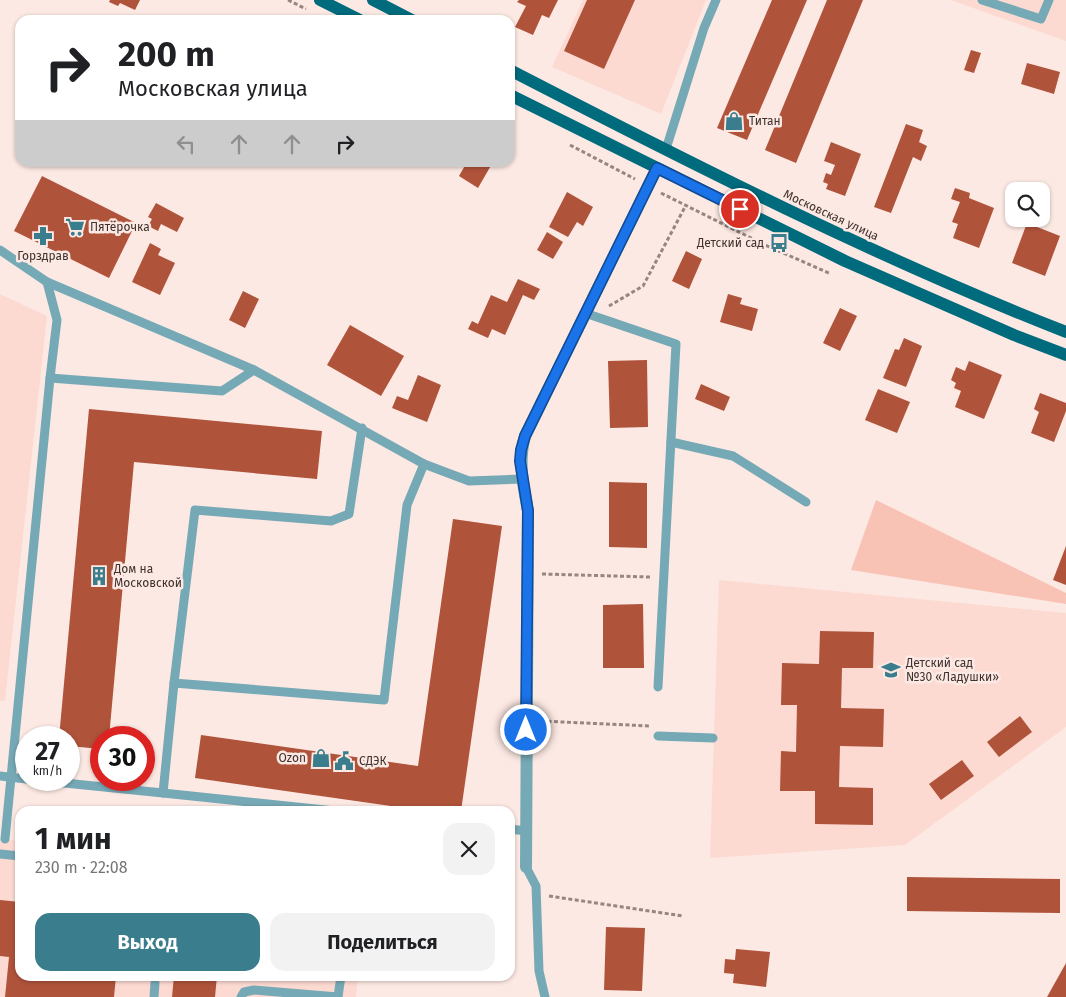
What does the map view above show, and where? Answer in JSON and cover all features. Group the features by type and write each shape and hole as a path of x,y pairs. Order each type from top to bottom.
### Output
{"main road":[{"path":"320,0 350,15"},
{"path":"373,0 402,15"},
{"name":"Московская улица","path":"515,73 832,231 1066,332"},
{"path":"515,97 845,261 1014,335 1066,355"}],"street":[{"path":"526,867 528,511 522,480 521,450 525,436 589,314 657,168"}],"lane":[{"path":"666,149 704,28 716,0"},
{"path":"982,0 1001,3 1041,19 1049,0"},
{"path":"0,250 47,282 254,370 362,428 424,464 470,480 522,480"},
{"path":"6,839 50,378 58,320 47,282"},
{"path":"589,314 676,344 658,687"},
{"path":"50,378 222,390 254,370"},
{"path":"163,793 195,510 331,521 349,514 362,428"},
{"path":"671,442 733,456 806,502"},
{"path":"174,683 384,700 407,505 424,464"},
{"path":"656,731 713,738"},
{"path":"0,776 15,778"},
{"path":"80,785 288,806"},
{"path":"515,830 526,831"},
{"path":"0,854 15,856"},
{"path":"526,867 536,886 538,971 546,997"},
{"path":"241,997 244,992 254,990 338,997 340,981"},
{"path":"154,997 155,983"}],"path":[{"path":"562,140 648,186"},
{"path":"589,314 643,286 686,205"},
{"path":"536,573 664,578"},
{"path":"534,721 656,731"},
{"path":"536,886 542,895 683,916"}],"shaded area":[{"path":"583,0 706,0 661,114 552,67"},
{"path":"951,0 1066,0 1066,41"},
{"path":"0,294 47,316 5,701 0,701"},
{"path":"876,500 1066,593 1066,604 851,570"},
{"name":"Детский сад №30 «Ладушки»","path":"719,580 1066,613 1066,727 905,845 710,858"},
{"path":"0,839 15,840 15,981 358,981 356,997 0,997"}],"building":[{"path":"110,0 140,0 135,10 120,3 118,6 109,2"},
{"path":"519,0 558,0 549,18 542,15 533,35 515,27 526,6 517,2"},
{"path":"587,0 635,0 604,69 564,51"},
{"path":"772,0 807,0 747,140 717,128"},
{"path":"827,0 863,0 796,163 765,150"},
{"path":"971,50 981,53 974,73 964,70"},
{"path":"1027,63 1060,72 1054,94 1021,84"},
{"path":"906,124 923,130 919,142 927,146 921,161 913,157 891,213 874,207"},
{"path":"831,142 861,154 845,196 826,189 828,184 823,182 826,173 831,175 835,165 824,161"},
{"path":"464,167 490,167 478,188 459,176"},
{"name":"Пятёрочка","path":"42,176 136,223 109,278 14,231"},
{"path":"955,188 970,193 969,198 994,208 979,248 953,238 958,224 952,222 960,202 951,199"},
{"path":"567,192 593,207 583,226 577,222 568,237 549,227"},
{"path":"156,203 184,218 177,232 161,224 158,231 148,226 152,219 148,217"},
{"path":"1026,227 1037,227 1060,236 1045,276 1012,263"},
{"path":"547,232 563,242 553,259 537,250"},
{"path":"150,243 161,249 158,255 175,263 160,295 132,282"},
{"path":"686,251 702,259 689,289 672,281"},
{"path":"518,279 540,289 534,300 523,295 505,335 492,329 488,338 468,329 472,321 478,324 491,295 507,302"},
{"path":"243,291 259,299 245,328 229,320"},
{"path":"728,294 742,298 740,304 758,309 752,331 720,322"},
{"path":"840,308 857,316 840,351 823,343"},
{"path":"350,325 404,356 381,396 327,365"},
{"path":"904,338 922,346 906,387 883,378 895,349 899,350"},
{"path":"647,360 648,427 610,428 608,361"},
{"path":"969,361 1002,375 984,419 955,407 961,391 954,388 956,383 951,380 956,367 965,371"},
{"path":"418,375 441,385 427,422 392,408 397,396 408,400"},
{"path":"701,384 730,397 724,411 695,399"},
{"path":"878,389 910,402 897,433 865,420"},
{"path":"1040,393 1066,403 1066,411 1054,442 1031,433 1039,412 1034,409"},
{"name":"Дом на Московской","path":"89,409 322,431 317,479 134,462 110,726 90,726 90,748 80,747 80,726 60,726"},
{"path":"609,482 647,483 647,548 609,547"},
{"path":"453,519 502,526 462,806 391,806 195,778 201,735 418,766"},
{"path":"1066,546 1066,585 1053,580"},
{"path":"643,604 644,668 603,668 603,605"},
{"path":"820,631 874,632 873,668 842,668 841,708 884,709 883,747 840,746 839,787 873,788 873,825 815,824 815,791 780,791 781,751 796,752 797,705 781,705 782,663 819,664"},
{"path":"1020,716 1032,732 999,757 987,742"},
{"path":"962,760 974,776 941,800 929,784"},
{"path":"907,877 1060,879 1060,913 907,911"},
{"path":"0,900 15,902 15,981 116,981 114,997 5,997 9,957 0,956"},
{"path":"606,927 645,928 642,991 604,990"},
{"path":"736,949 770,952 766,987 733,983 734,974 724,973 725,959 735,960"},
{"path":"1066,963 1066,997 1047,997"},
{"path":"174,981 217,981 215,997 172,997"}],"place":[{"name":"Титан","path":"734,121"},
{"name":"Пятёрочка","path":"75,227"},
{"name":"Горздрав","path":"43,236"},
{"name":"Детский сад","path":"779,243"},
{"name":"Дом на Московской","path":"99,576"},
{"name":"Детский сад №30 «Ладушки»","path":"891,670"},
{"name":"Ozon","path":"321,758"},
{"name":"СДЭК","path":"344,761"}],"route":[{"path":"526,730 528,511 520,461 525,436 657,168 740,209"}]}
